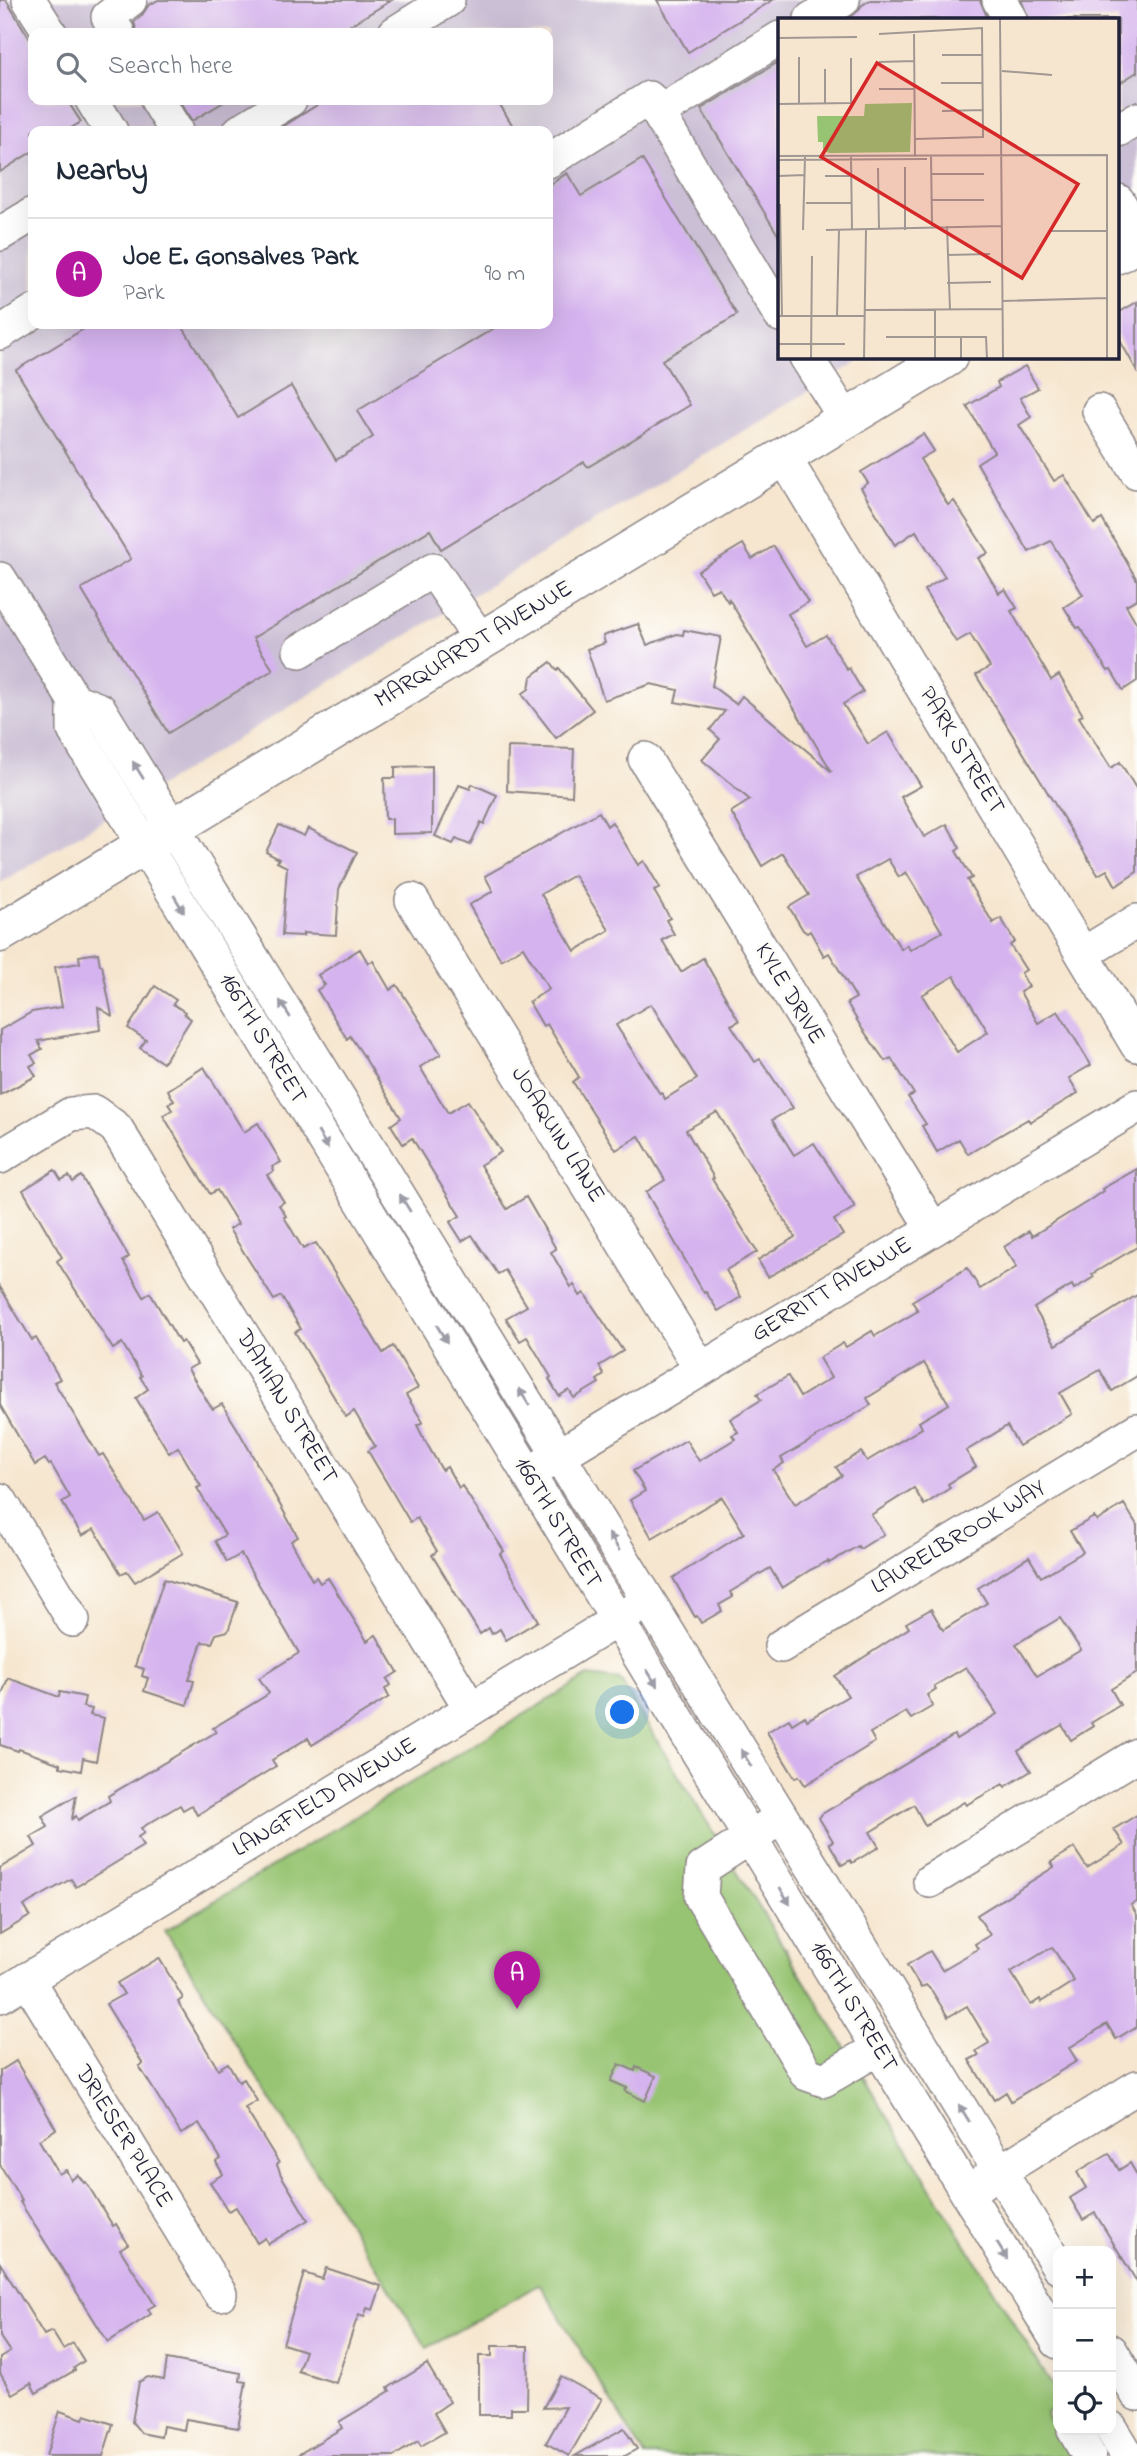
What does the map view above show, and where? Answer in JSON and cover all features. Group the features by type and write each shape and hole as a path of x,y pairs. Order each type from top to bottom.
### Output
{"main road":[{"path":"1120,253 1137,242"},
{"name":"MARQUARDT AVENUE","path":"0,933 945,359"}],"street":[{"path":"29,0 47,28"},
{"path":"115,28 108,17 131,0"},
{"path":"404,28 448,0"},
{"path":"813,18 843,0"},
{"path":"999,0 1009,18"},
{"path":"658,113 778,39"},
{"path":"553,158 649,98 778,312"},
{"path":"95,105 108,126"},
{"path":"160,105 173,126"},
{"path":"248,126 282,105"},
{"path":"1120,129 1137,118"},
{"path":"1120,204 1137,233"},
{"path":"0,234 28,217"},
{"path":"0,333 28,315"},
{"path":"807,359 846,419"},
{"path":"1099,411 1137,472"},
{"name":"PARK STREET","path":"784,457 1137,1045"},
{"path":"300,651 433,570 481,641"},
{"name":"166TH STREET","path":"0,579 74,700 74,730 159,837 560,1455 1053,2258"},
{"name":"KYLE DRIVE","path":"645,759 933,1229"},
{"name":"166TH STREET","path":"159,837 527,1474 1053,2334"},
{"name":"JOAQUIN LANE","path":"412,900 701,1369"},
{"path":"1083,954 1137,921"},
{"name":"GERRITT AVENUE","path":"527,1474 1137,1106"},
{"name":"DAMIAN STREET","path":"0,1157 71,1114 94,1112 116,1128 471,1709"},
{"name":"LAURELBROOK WAY","path":"781,1646 1137,1430"},
{"path":"0,1500 74,1620"},
{"name":"LANGFIELD AVENUE","path":"13,1987 649,1600"},
{"path":"930,1881 1137,1755"},
{"path":"782,1816 703,1868 701,1897 807,2074 824,2080 878,2048"},
{"name":"DRIESER PLACE","path":"13,1987 220,2294"},
{"path":"967,2192 1137,2087"},
{"path":"1116,2359 1137,2394"},
{"path":"1077,2435 1089,2456"},
{"path":"1115,2435 1128,2456"}],"shaded area":[{"path":"0,0 1137,0 1137,192 1120,203 1120,18 778,18 778,359 862,359 0,883"}],"green space":[{"path":"588,1676 620,1680 1053,2387 1053,2407 1046,2413 1053,2425 1053,2435 1059,2435 1071,2456 645,2456 540,2284 427,2348 165,1931"}],"building":[{"path":"0,0 6,0 28,36 28,105 70,105 81,122 74,126 28,126 28,154 0,172"},
{"path":"158,0 392,0 345,28 136,28 134,22 148,6"},
{"path":"657,0 773,0 688,52"},
{"path":"870,0 980,0 988,18 849,18"},
{"path":"1021,0 1137,0 1137,72 1120,83 1120,18 1029,18"},
{"path":"778,62 778,235 701,109"},
{"path":"182,105 219,105 192,121"},
{"path":"317,105 500,105 513,126 284,126"},
{"path":"642,159 737,315 662,360 690,405 588,467 584,462 441,549 430,530 253,638 273,670 168,733 81,589 131,559 16,370 84,329 184,329 238,418 291,386 336,460 373,437 357,411 493,329 553,329 553,183 567,173 581,196"},
{"path":"1137,302 1137,371 1120,341 1120,312"},
{"path":"1025,366 1038,388 1020,398 1031,417 1019,425 1054,481 1064,475 1094,524 1102,519 1137,580 1137,599 1126,605 1137,624 1137,681 1123,690 1064,607 1083,595 1051,541 1029,552 977,463 994,452 967,406 999,387 997,382"},
{"path":"923,434 934,451 920,459 948,505 954,501 988,553 978,558 999,593 1005,589 1017,608 1011,611 1051,680 1059,675 1083,715 1079,717 1111,768 1120,762 1137,790 1137,872 1116,886 1107,870 1098,875 976,675 990,667 970,634 956,642 924,590 945,577 916,531 895,545 861,488 868,483 861,472"},
{"path":"743,544 752,559 774,546 808,602 788,614 807,646 826,635 847,670 849,668 863,692 843,704 868,744 888,732 921,786 901,797 924,837 947,824 960,848 956,851 972,878 967,880 993,923 1001,918 1015,942 1010,945 1026,970 1021,973 1029,987 1020,992 1038,1023 1058,1011 1091,1065 1069,1078 1078,1093 968,1154 959,1139 937,1152 922,1126 926,1124 908,1097 914,1094 891,1058 885,1061 847,1003 856,998 829,953 824,956 810,931 807,933 803,930 789,907 809,895 783,853 762,866 731,812 750,800 702,760 720,739 710,730 725,711 675,702 678,690 651,684 604,700 587,649 605,643 603,636 638,624 647,645 677,634 683,635 684,630 721,637 712,686 736,704 742,696 832,772 729,599 728,602 719,588 711,592 698,571","holes":["888,859 899,877 906,872 942,932 910,950 907,945 901,949 856,877","954,976 988,1032 957,1052 922,995"]},
{"path":"551,662 593,710 556,738 522,694 529,689 531,677"},
{"path":"508,747 574,749 572,796 507,791"},
{"path":"432,766 432,833 392,834 392,819 385,819 384,778 395,778 395,767"},
{"path":"472,784 497,795 484,824 481,822 470,845 456,839 453,844 435,836 459,785 470,789"},
{"path":"599,812 607,826 612,822 638,865 644,861 660,888 654,891 670,918 666,920 674,934 662,940 681,972 703,958 739,1021 731,1025 755,1062 760,1059 793,1108 772,1120 794,1155 814,1143 855,1207 834,1220 843,1235 768,1277 758,1260 795,1237 717,1112 686,1130 714,1178 712,1179 757,1252 726,1270 741,1297 718,1311 706,1292 704,1293 646,1192 665,1180 639,1136 616,1150 573,1082 579,1077 547,1024 543,1026 529,1002 549,989 523,947 501,960 469,905 493,891 485,876","holes":["574,875 609,930 575,951 541,894","651,1004 697,1079 665,1099 616,1025"]},
{"path":"279,825 304,836 308,828 357,852 339,889 336,935 282,935 287,867 266,852"},
{"path":"360,949 368,963 373,961 390,990 397,985 441,1054 420,1067 448,1113 468,1101 501,1152 480,1165 507,1209 526,1197 556,1249 551,1252 571,1287 574,1285 580,1296 584,1293 623,1351 599,1366 604,1375 597,1380 599,1383 574,1398 569,1390 559,1396 527,1337 520,1341 506,1318 527,1306 505,1270 498,1274 472,1235 462,1241 450,1222 460,1216 412,1138 403,1144 391,1125 401,1118 363,1055 350,1036 347,1039 317,990 325,985 318,975"},
{"path":"98,953 112,1016 98,1007 100,1030 38,1041 42,1049 31,1055 36,1063 30,1066 36,1076 0,1095 0,1030 32,1012 62,1007 55,967 80,963 79,956"},
{"path":"155,986 176,1000 173,1004 191,1019 163,1063 140,1048 146,1040 128,1028"},
{"path":"204,1067 244,1132 258,1123 281,1162 272,1167 274,1171 267,1175 284,1202 279,1205 286,1216 284,1217 303,1249 316,1243 383,1353 393,1346 418,1388 406,1395 423,1422 417,1425 424,1439 442,1470 447,1467 459,1488 462,1486 504,1551 500,1554 538,1621 506,1640 500,1629 492,1634 489,1628 480,1634 432,1555 437,1551 417,1518 410,1522 368,1451 375,1446 354,1411 346,1417 295,1332 301,1329 281,1296 274,1300 229,1229 238,1224 217,1190 210,1194 163,1115 172,1110 168,1104 174,1101 168,1090"},
{"path":"1137,1169 1137,1247 1092,1274 1094,1277 1074,1289 1072,1285 1034,1308 1056,1345 1137,1295 1137,1376 1112,1391 1100,1370 1060,1393 1072,1414 1019,1446 1007,1426 966,1451 976,1467 948,1484 950,1488 924,1505 914,1488 871,1515 884,1534 860,1549 858,1546 829,1563 828,1561 810,1570 782,1588 770,1568 730,1592 733,1597 719,1605 722,1611 701,1623 673,1578 744,1533 722,1497 652,1538 630,1500 645,1491 633,1471 686,1440 699,1461 735,1439 732,1435 738,1432 730,1419 761,1400 757,1394 788,1376 800,1397 831,1378 819,1358 843,1343 846,1347 872,1331 875,1336 918,1311 912,1301 967,1268 980,1289 1017,1267 1004,1247 1029,1231 1032,1236 1087,1202 1103,1191 1102,1189","holes":["924,1363 949,1404 919,1422 922,1428 867,1461 861,1452 836,1467 842,1476 795,1504 773,1470 784,1463 781,1458 871,1405 867,1398"]},
{"path":"55,1170 61,1180 69,1176 73,1182 81,1176 129,1257 123,1261 144,1297 150,1293 180,1343 183,1341 197,1364 188,1369 209,1404 213,1409 222,1404 237,1428 298,1537 291,1541 312,1580 316,1577 320,1583 328,1578 367,1641 376,1635 398,1672 387,1679 391,1685 385,1689 389,1697 312,1745 308,1738 272,1760 276,1766 197,1815 192,1805 183,1810 180,1805 141,1828 144,1833 138,1837 143,1846 76,1887 71,1879 30,1902 24,1906 30,1916 0,1934 0,1868 36,1846 31,1837 48,1827 42,1816 76,1796 72,1819 76,1816 78,1820 110,1801 108,1796 216,1732 213,1728 267,1695 269,1693 259,1678 299,1653 241,1554 227,1562 215,1541 225,1535 197,1488 201,1486 178,1447 169,1453 136,1398 148,1389 140,1377 142,1376 122,1343 113,1349 57,1261 62,1257 23,1190"},
{"path":"0,1287 32,1340 36,1338 60,1379 54,1382 99,1456 103,1454 144,1520 158,1512 183,1553 135,1582 127,1571 121,1574 94,1529 82,1536 62,1502 70,1497 51,1464 45,1459 35,1465 0,1405"},
{"path":"1124,1504 1137,1525 1137,1673 1111,1689 1120,1705 1091,1723 1093,1726 1071,1740 1062,1725 1018,1751 1031,1771 1005,1787 1003,1784 966,1805 964,1802 925,1825 914,1805 870,1832 879,1847 852,1863 850,1860 842,1865 829,1843 833,1841 819,1818 822,1814 954,1735 956,1739 997,1714 966,1667 934,1686 936,1689 927,1695 933,1706 911,1719 906,1712 870,1733 875,1742 805,1785 799,1776 795,1778 767,1732 789,1719 792,1724 805,1716 807,1720 848,1696 835,1676 909,1628 906,1623 931,1609 943,1630 987,1603 978,1588 1029,1557 1041,1577 1083,1552 1070,1531 1094,1517 1097,1521","holes":["1060,1618 1081,1650 1037,1676 1016,1644"]},
{"path":"164,1579 238,1602 228,1631 216,1634 212,1643 202,1642 189,1680 194,1681 187,1705 144,1691 148,1678 142,1676 144,1669 135,1666"},
{"path":"8,1678 59,1697 60,1692 85,1697 83,1707 92,1709 90,1715 104,1718 96,1761 83,1758 81,1771 60,1767 60,1764 0,1745 0,1700"},
{"path":"1137,1815 1137,1902 1131,1905 1137,1915 1137,2026 1116,2039 1107,2024 1069,2048 1077,2061 1011,2101 1006,2092 994,2100 969,2060 979,2055 976,2051 989,2043 967,2006 948,2017 932,1991 926,1985 921,1988 907,1965 930,1951 942,1970 978,1949 975,1944 990,1935 977,1915 1054,1867 1051,1862 1074,1848 1087,1868 1124,1845 1114,1829","holes":["1052,1947 1074,1981 1041,2002 1040,1999 1031,2005 1011,1972"]},
{"path":"159,1958 183,1998 178,2002 218,2069 228,2063 239,2082 244,2079 257,2101 245,2108 279,2163 277,2165 281,2175 308,2220 268,2244 265,2238 257,2243 236,2207 228,2211 210,2182 223,2174 216,2162 221,2159 199,2123 181,2134 139,2066 143,2064 106,2004 124,1994 117,1983"},
{"path":"16,2061 56,2129 39,2140 59,2174 66,2170 71,2180 78,2175 86,2182 113,2226 116,2224 128,2244 120,2249 155,2305 148,2309 151,2314 108,2342 20,2202 22,2201 0,2165 0,2071"},
{"path":"619,2064 635,2071 636,2067 656,2076 645,2101 611,2081"},
{"path":"1109,2153 1119,2170 1130,2163 1137,2175 1137,2282 1095,2213 1083,2220 1070,2198 1086,2188 1077,2172"},
{"path":"0,2263 44,2335 52,2331 63,2349 73,2343 84,2361 74,2368 75,2370 36,2393 31,2383 12,2394 0,2373 0,2358 10,2352 0,2337"},
{"path":"326,2268 381,2286 373,2310 367,2308 364,2317 359,2315 336,2383 298,2371 305,2351 283,2344 304,2273 322,2279"},
{"path":"492,2346 528,2346 527,2408 511,2408 511,2415 479,2415 479,2356 492,2356"},
{"path":"167,2359 241,2373 240,2381 246,2382 238,2428 186,2419 184,2430 163,2426 161,2437 141,2433 132,2422 139,2382 148,2377 164,2380"},
{"path":"427,2364 450,2402 434,2413 445,2432 421,2446 418,2441 394,2456 296,2456 342,2428 339,2422 390,2391 388,2388"},
{"path":"561,2376 602,2399 569,2456 546,2443 566,2407 543,2408"},
{"path":"60,2411 83,2419 85,2415 113,2424 103,2456 46,2456"},
{"path":"624,2428 637,2449 625,2456 575,2456"}],"place":[{"name":"Joe E. Gonsalves Park","path":"517,2009"}]}
